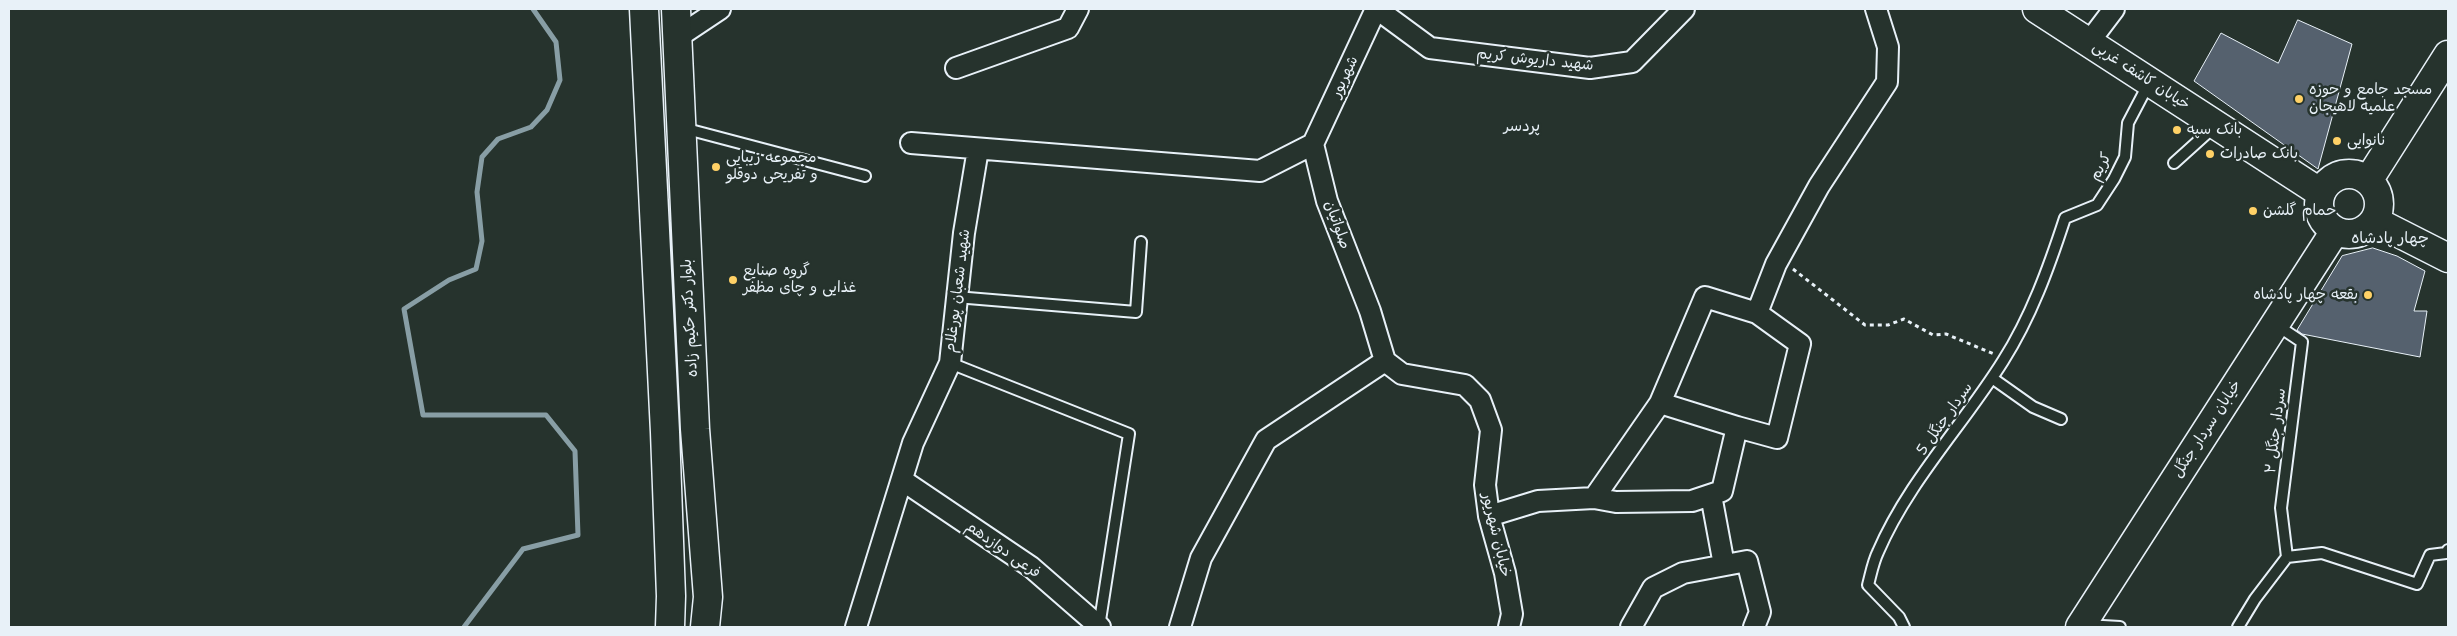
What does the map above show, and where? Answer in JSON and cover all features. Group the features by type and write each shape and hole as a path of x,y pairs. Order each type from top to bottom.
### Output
{"main road":[{"name":"بلوار دکتر حکیم زاده","path":"644,9 672,596 670,627"},
{"name":"بلوار دکتر حکیم زاده","path":"676,9 694,411 708,596 705,627"},
{"name":"خیابان کاشف غربی","path":"2037,9 2321,193"},
{"path":"2448,55 2373,203 2354,234 2344,234 2335,231 2322,219 2319,202 2321,193 2326,185 2341,175 2360,176 2373,203 2383,226 2448,258"},
{"path":"649,128 682,127"},
{"path":"2373,203 2448,240"},
{"name":"خیابان سردار جنگل","path":"2081,626 2335,231"},
{"path":"664,411 694,411"}],"street":[{"path":"678,37 720,9"},
{"path":"956,68 1068,28 1078,9"},
{"name":"شهید داریوش کریم","path":"1376,9 1430,48 1590,68 1632,62 1684,9"},
{"name":"شهریور","path":"1313,144 1376,9"},
{"path":"1757,314 1779,258 1819,186 1887,82 1888,47 1876,9"},
{"path":"2089,42 2114,9"},
{"path":"911,143 1260,171 1313,144"},
{"name":"صلواتیان","path":"1313,144 1327,201 1370,311 1385,361"},
{"name":"شهید شعبان پورغلام","path":"856,627 913,443 950,363 956,297 978,149"},
{"path":"1594,498 1660,403 1705,297 1757,314 1800,344 1777,438 1660,403"},
{"path":"1180,627 1201,558 1266,440 1385,361"},
{"name":"خیابان شهریور","path":"1385,361 1402,374 1465,385 1480,400 1491,430 1485,485 1489,516 1505,573 1512,614 1509,627"},
{"path":"1489,516 1538,501 1594,498 1616,502 1692,501 1711,495 1722,491 1737,427"},
{"name":"فرعی دوازدهم","path":"902,480 1031,567 1099,627"},
{"path":"1711,495 1724,565"},
{"path":"1631,627 1653,588 1683,573 1747,561 1760,612 1754,627"}],"lane":[{"name":"کریم","path":"2065,218 2097,205 2114,179 2125,157 2128,123 2150,82"},
{"path":"2174,163 2216,125"},
{"path":"682,127 865,176"},
{"name":"سردار جنگل 5","path":"1904,627 1898,617 1868,585 1878,552 1913,489 2004,359 2045,279 2065,218"},
{"path":"956,297 1136,312 1141,242"},
{"name":"سردار جنگل ۲","path":"2275,324 2302,342 2281,508 2288,557"},
{"path":"950,363 1129,434 1099,627"},
{"path":"1992,378 2033,407 2061,419"},
{"path":"2238,627 2255,599 2288,557 2322,553 2417,584 2430,555 2446,553 2448,550"},
{"path":"2081,626 2120,627"}],"path":[{"path":"1779,258 1865,324 1888,325 1904,319 1933,335 1946,334 2004,359"}],"building":[{"name":"مسجد جامع و حوزه علمیه لاهیجان","path":"2298,20 2352,44 2318,169 2194,81 2221,33 2278,63"},
{"name":"بقعه چهار پادشاه","path":"2373,248 2397,256 2425,271 2414,311 2427,311 2420,357 2302,334 2297,330 2342,256"}],"waterway":[{"path":"464,627 523,549 578,535 575,451 546,415 423,415 404,309 449,280 476,269 482,241 477,192 482,157 498,139 531,127 547,110 560,80 556,42 533,9"}],"place":[{"name":"مسجد جامع و حوزه علمیه لاهیجان","path":"2299,99"},
{"name":"بانک سپه","path":"2177,130"},
{"name":"نانوایی","path":"2337,141"},
{"name":"بانک صادرات","path":"2210,154"},
{"name":"مجموعه زیبایی و تفریحی دوقلو","path":"716,167"},
{"name":"حمام گلشن","path":"2253,211"},
{"name":"گروه صنایع غذایی و چای مظفر","path":"733,280"},
{"name":"بقعه چهار پادشاه","path":"2368,295"}],"district":[{"name":"پردسر","path":"1522,127"},
{"name":"چهار پادشاه","path":"2390,239"}]}
